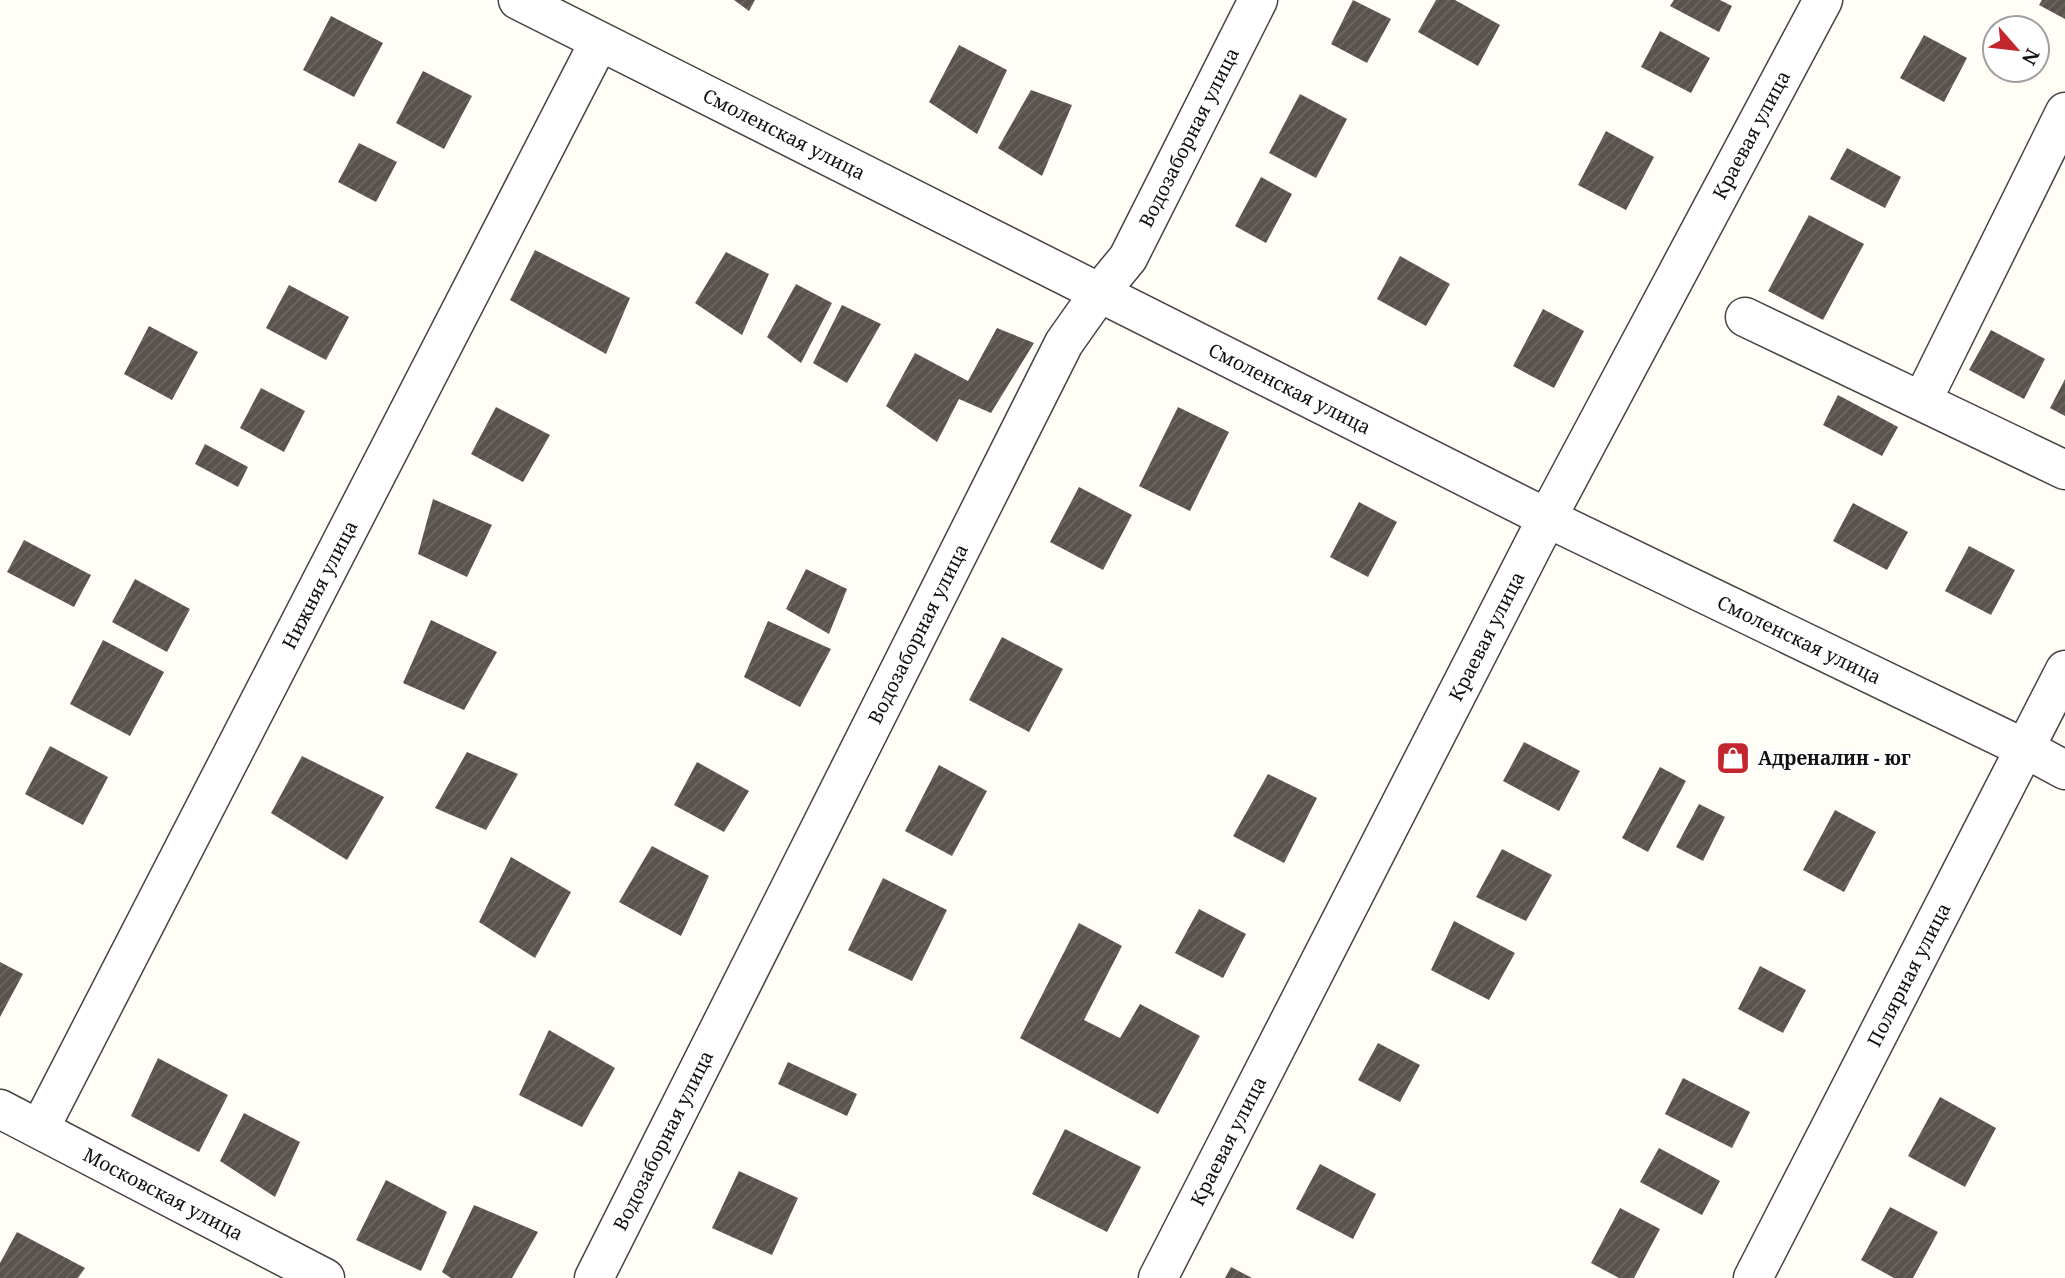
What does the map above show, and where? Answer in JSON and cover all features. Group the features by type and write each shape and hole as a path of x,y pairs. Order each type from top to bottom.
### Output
{"street":[{"name":"Смоленская улица","path":"518,0 1547,518 2065,770"},
{"name":"Водозаборная улица","path":"594,1278 1064,343 1128,258 1258,0"},
{"name":"Краевая улица","path":"1158,1278 1547,518 1823,0"},
{"name":"Нижняя улица","path":"40,1128 599,42"},
{"path":"1922,401 2065,112"},
{"path":"1745,317 2065,470"},
{"name":"Полярная улица","path":"1753,1278 2065,670"},
{"name":"Московская улица","path":"0,1109 325,1278"}],"building":[{"path":"734,0 755,0 749,11"},
{"path":"1353,0 1391,19 1367,63 1331,44"},
{"path":"1436,0 1455,0 1500,25 1478,66 1418,32"},
{"path":"1674,0 1720,0 1732,6 1719,32 1670,6"},
{"path":"2042,0 2065,0 2065,19 2039,5"},
{"path":"331,16 383,43 354,97 303,70"},
{"path":"1660,31 1710,58 1691,93 1641,67"},
{"path":"1924,35 1967,58 1944,102 1900,78"},
{"path":"959,45 1007,70 977,134 929,102"},
{"path":"423,71 472,96 444,149 396,123"},
{"path":"1031,90 1072,105 1042,176 998,148"},
{"path":"1300,94 1347,119 1316,178 1269,153"},
{"path":"1606,131 1654,157 1626,210 1578,185"},
{"path":"359,143 397,162 376,202 338,182"},
{"path":"1847,148 1901,177 1885,208 1830,179"},
{"path":"1261,177 1292,194 1266,243 1235,226"},
{"path":"1809,215 1864,244 1823,320 1768,291"},
{"path":"535,250 630,298 606,354 510,300"},
{"path":"726,252 769,274 742,335 695,303"},
{"path":"1400,256 1450,284 1426,326 1377,299"},
{"path":"796,284 832,303 801,363 767,337"},
{"path":"289,285 349,317 326,360 266,328"},
{"path":"842,305 881,324 847,383 813,363"},
{"path":"1543,309 1584,331 1554,388 1513,366"},
{"path":"149,326 198,352 172,400 124,374"},
{"path":"997,328 1034,343 991,413 959,399 937,442 886,406 915,353 968,381"},
{"path":"1991,330 2045,359 2024,399 1969,370"},
{"path":"2065,379 2065,416 2050,408"},
{"path":"261,388 305,411 284,452 240,428"},
{"path":"1838,395 1898,427 1882,456 1823,425"},
{"path":"496,407 550,435 523,482 471,454"},
{"path":"1178,407 1229,432 1190,511 1139,486"},
{"path":"205,444 248,467 238,487 195,464"},
{"path":"1079,487 1132,515 1103,570 1050,542"},
{"path":"433,499 492,525 467,577 418,554"},
{"path":"1359,502 1397,522 1368,577 1330,557"},
{"path":"1853,503 1908,532 1887,570 1833,541"},
{"path":"24,540 91,575 74,607 7,572"},
{"path":"1969,546 2015,570 1991,615 1945,591"},
{"path":"806,569 847,589 829,634 786,609"},
{"path":"135,579 190,609 167,652 112,622"},
{"path":"431,620 497,652 464,710 403,683"},
{"path":"768,621 831,649 800,707 744,677"},
{"path":"1002,637 1063,669 1029,732 969,700"},
{"path":"103,640 164,672 130,736 70,704"},
{"path":"1524,742 1580,771 1559,811 1503,781"},
{"path":"50,746 108,777 83,825 25,794"},
{"path":"467,752 518,774 486,830 435,808"},
{"path":"302,756 384,797 347,860 271,813"},
{"path":"697,762 749,791 724,832 674,805"},
{"path":"939,765 987,791 952,856 905,831"},
{"path":"1660,767 1686,781 1648,852 1622,838"},
{"path":"1268,774 1317,798 1284,863 1233,836"},
{"path":"1699,804 1725,817 1703,861 1676,847"},
{"path":"1835,810 1876,832 1844,892 1803,870"},
{"path":"652,846 709,876 681,936 619,902"},
{"path":"1502,849 1552,875 1526,921 1476,897"},
{"path":"511,857 571,892 535,958 479,922"},
{"path":"883,878 947,910 912,981 848,950"},
{"path":"1199,909 1246,934 1223,978 1175,953"},
{"path":"1454,921 1515,953 1489,1000 1431,970"},
{"path":"1079,923 1122,946 1084,1020 1120,1038 1140,1004 1200,1036 1158,1114 1020,1038"},
{"path":"0,962 23,974 0,1017"},
{"path":"1760,966 1806,990 1783,1033 1738,1009"},
{"path":"549,1030 615,1068 582,1127 519,1095"},
{"path":"1378,1043 1420,1065 1400,1102 1358,1080"},
{"path":"158,1058 228,1095 199,1152 131,1116"},
{"path":"788,1062 857,1094 847,1116 778,1084"},
{"path":"1683,1078 1750,1112 1732,1148 1665,1114"},
{"path":"1940,1097 1996,1128 1965,1187 1908,1156"},
{"path":"244,1113 300,1142 275,1197 220,1161"},
{"path":"1065,1129 1141,1167 1107,1232 1032,1194"},
{"path":"1659,1148 1720,1181 1702,1215 1640,1182"},
{"path":"1320,1164 1376,1194 1353,1239 1296,1209"},
{"path":"739,1171 798,1198 772,1255 712,1228"},
{"path":"386,1180 447,1212 421,1271 356,1240"},
{"path":"474,1205 538,1232 512,1278 451,1278 442,1272"},
{"path":"1890,1207 1938,1232 1913,1278 1894,1278 1861,1260"},
{"path":"1620,1208 1660,1229 1634,1278 1619,1278 1591,1263"},
{"path":"17,1232 85,1268 78,1278 0,1278 0,1263"},
{"path":"1231,1267 1252,1278 1225,1278"}],"place":[{"name":"Адреналин - юг","path":"1733,758"}]}
